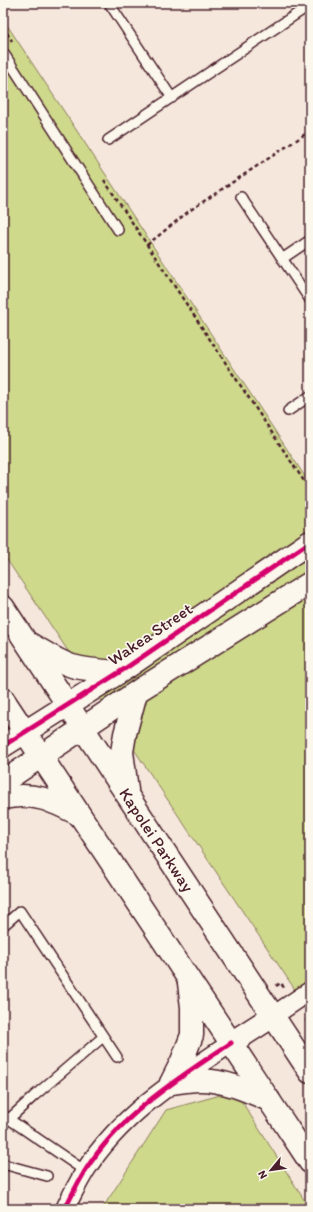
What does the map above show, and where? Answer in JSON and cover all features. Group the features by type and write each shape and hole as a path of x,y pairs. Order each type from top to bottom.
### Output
{"main road":[{"name":"Wakea Street","path":"3,746 122,670 310,542"},
{"path":"3,782 139,691 310,583"},
{"name":"Kapolei Parkway","path":"3,607 310,1072"},
{"path":"26,642 73,666 94,670 122,670"},
{"path":"128,796 122,752 125,734 139,691"},
{"path":"3,699 310,1162"},
{"path":"3,798 17,795 34,796 53,801 80,814"},
{"path":"171,1083 182,1061 192,1035 192,1007 188,978"},
{"path":"231,1043 273,1016"},
{"path":"171,1083 199,1080 223,1082 245,1089 269,1100"}],"street":[{"path":"273,1016 310,991"},
{"path":"65,1209 85,1171 123,1124 171,1083 231,1043"}],"lane":[{"path":"109,3 172,98"},
{"path":"108,140 310,5"},
{"path":"3,52 118,230"},
{"path":"241,197 310,300"},
{"path":"282,259 310,240"},
{"path":"288,411 310,396"},
{"path":"3,926 20,911 117,1057"},
{"path":"85,1171 5,1117 34,1096 103,1037"},
{"path":"3,1164 47,1176"}],"path":[{"path":"3,27 16,47"},
{"path":"147,245 189,211 310,131"},
{"path":"104,179 310,490"},
{"path":"276,986 281,982 284,988"},
{"path":"301,1023 306,1020 302,1016"}],"green space":[{"path":"3,19 310,484 310,1012 3,554"},
{"path":"235,1091 310,1209 102,1209 166,1110"}],"cycle path":[{"path":"3,746 126,668 310,542"},
{"path":"65,1209 85,1171 115,1132 132,1115 170,1085 231,1043"}]}
